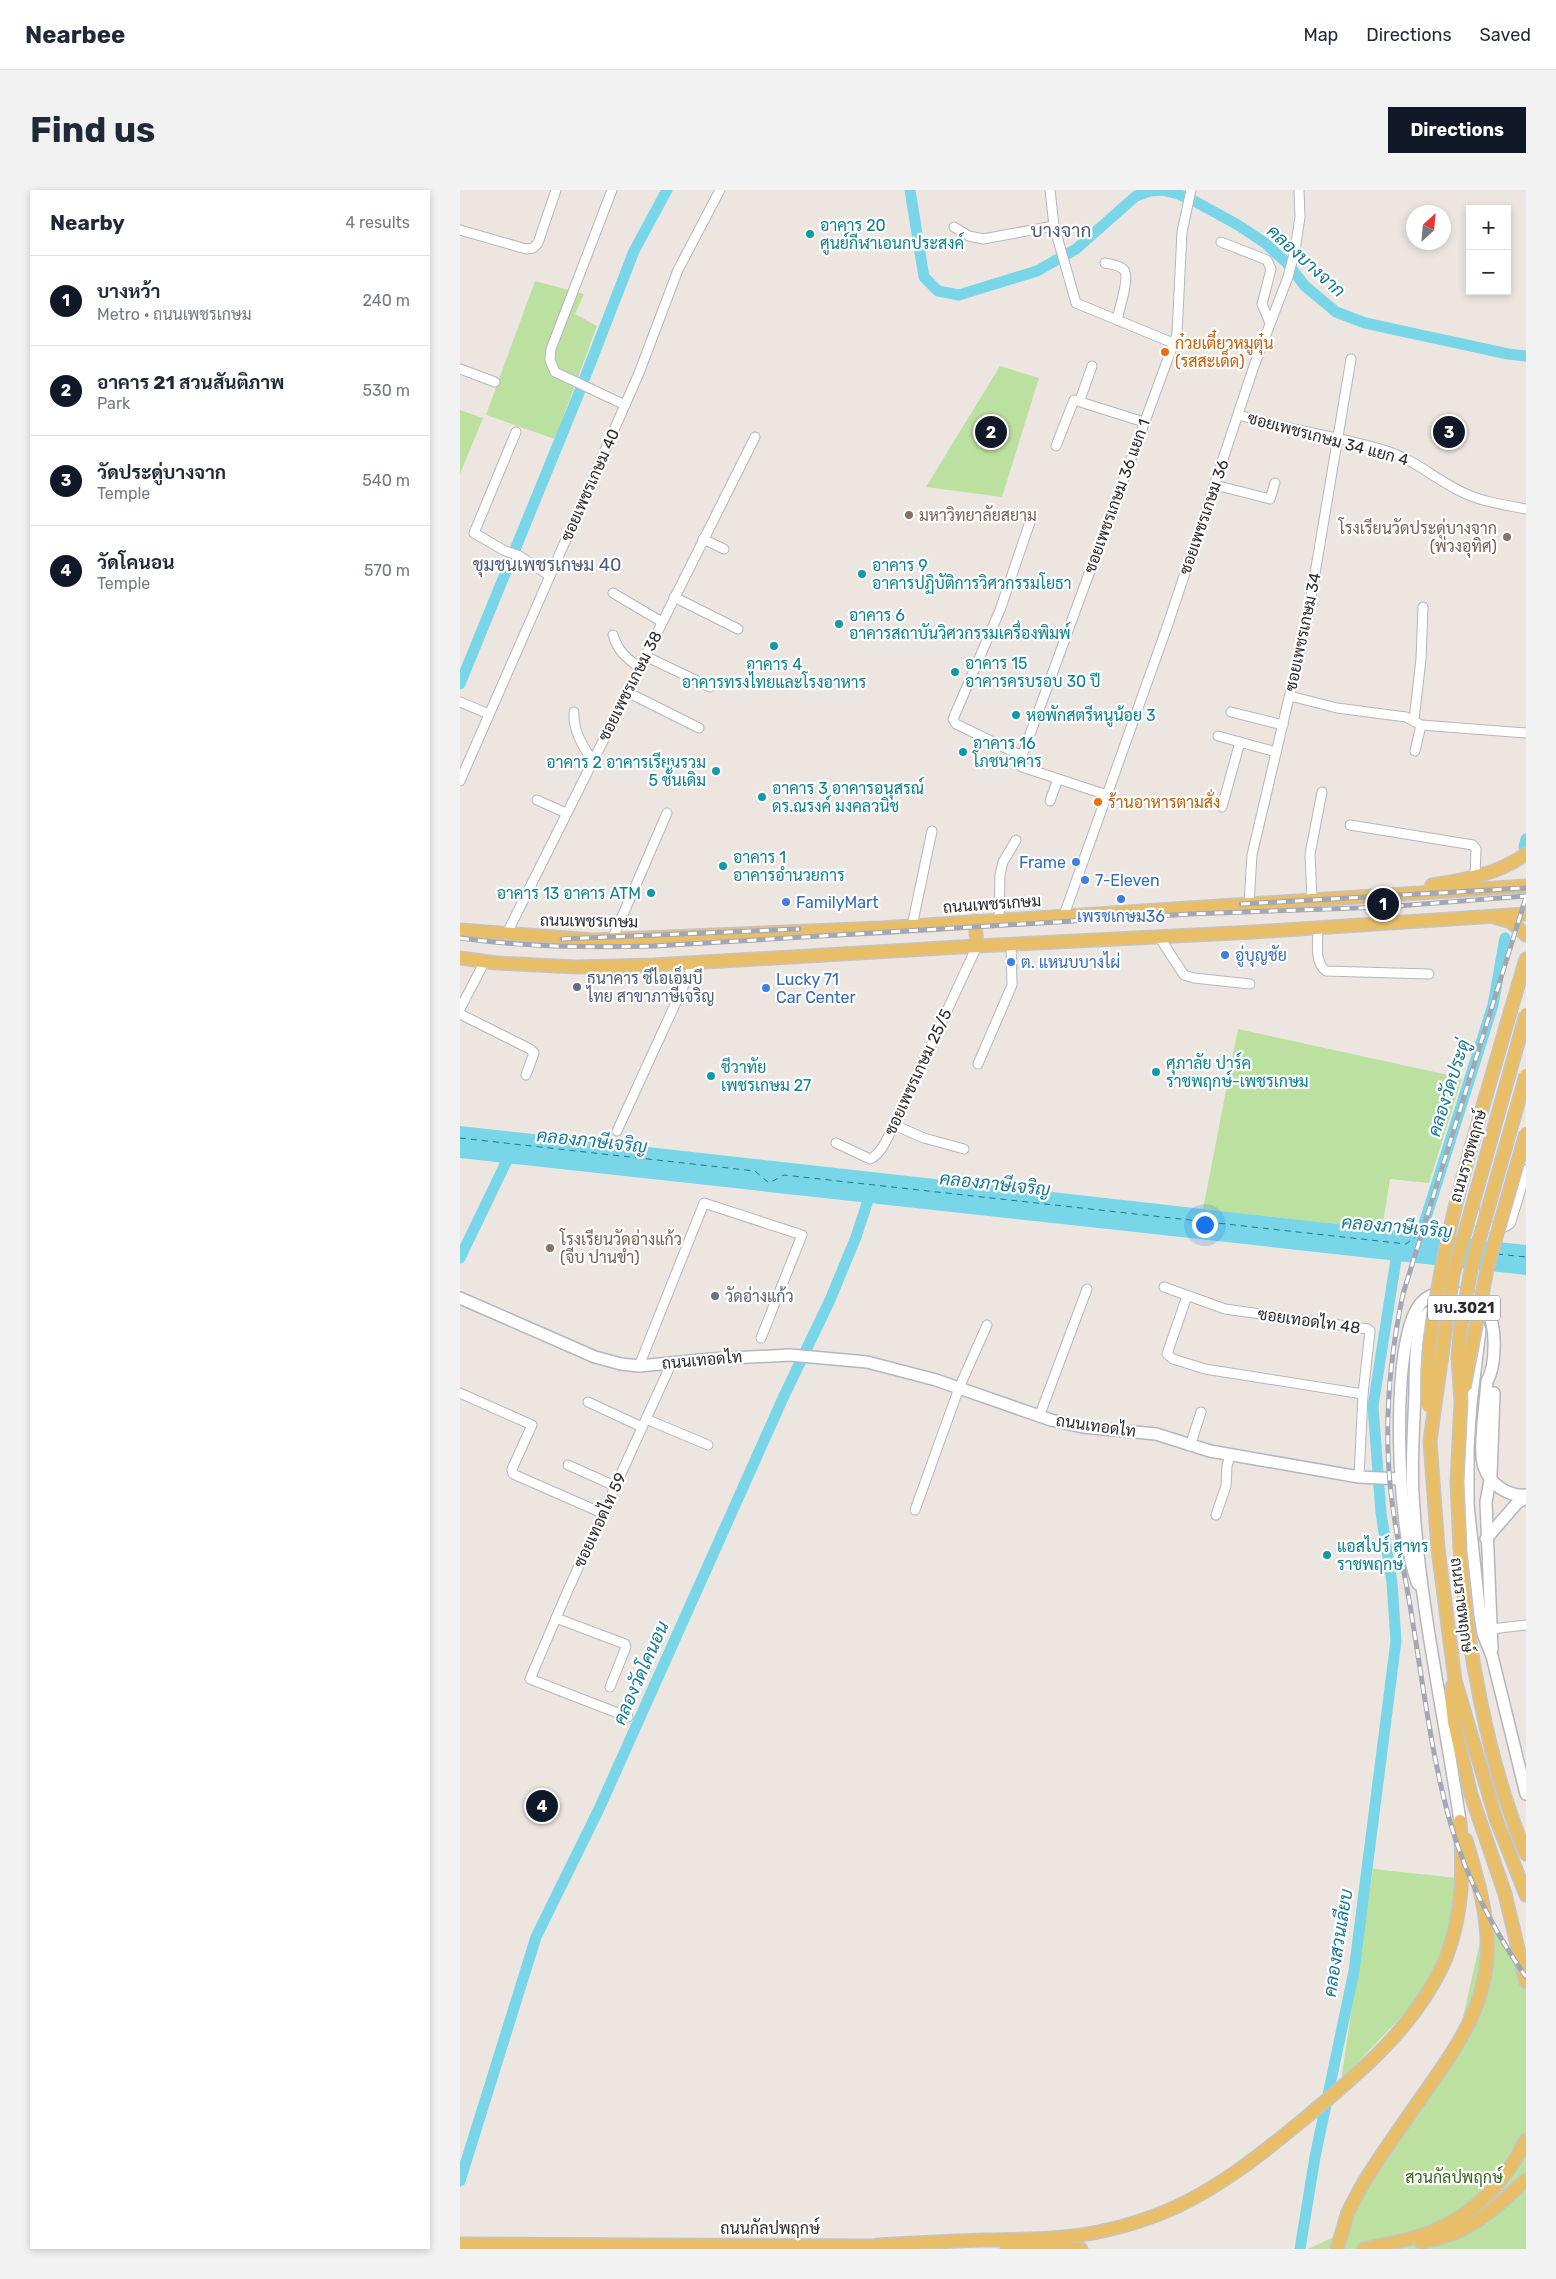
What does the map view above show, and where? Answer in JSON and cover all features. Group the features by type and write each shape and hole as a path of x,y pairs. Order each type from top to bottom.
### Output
{"main road":[{"path":"1350,896 1475,877 1517,860 1526,854"},
{"name":"ถนนเพชรเกษม","path":"460,930 506,935 612,940 912,926 1526,886"},
{"path":"460,958 485,962 576,967 694,963 1318,928 1526,914"},
{"path":"1490,916 1511,922 1526,935"},
{"path":"974,921 977,946"},
{"path":"1430,1441 1426,1382 1440,1272 1454,1212 1526,959"},
{"name":"ถนนราชพฤกษ์","path":"1526,1014 1453,1275 1430,1441 1438,1549 1455,1680 1506,1848 1526,1895"},
{"name":"ถนนราชพฤกษ์","path":"1526,1075 1472,1265 1461,1324 1458,1357 1460,1402 1457,1482 1464,1604 1485,1716 1505,1797 1526,1854"},
{"path":"1460,1402 1487,1269 1526,1133"},
{"path":"1424,1599 1413,1574 1404,1518 1400,1479 1400,1415 1405,1343 1414,1310 1424,1299 1436,1293 1458,1292 1474,1300 1487,1311 1494,1336 1491,1375 1487,1381 1482,1451 1484,1467 1504,1491 1526,1497"},
{"name":"ถนนเทอดไท","path":"460,1298 595,1356 621,1364 639,1366 790,1354 868,1362 960,1388 1039,1417 1083,1427 1156,1434 1190,1446 1230,1455 1364,1478 1400,1479"},
{"name":"ถนนราชพฤกษ์","path":"1460,1821 1424,1599 1413,1493 1415,1366 1423,1318 1435,1310 1451,1308 1473,1317 1480,1330 1470,1412 1468,1505 1481,1624 1492,1656 1526,1794"},
{"path":"1491,1475 1486,1502 1486,1538 1492,1656"},
{"path":"1486,1538 1517,1503 1526,1497"},
{"path":"1455,1680 1451,1694 1454,1722 1469,1788 1505,1894 1526,1982"},
{"path":"878,2245 1065,2237 1127,2225 1176,2207 1216,2185 1259,2156 1335,2093 1378,2054 1408,2020 1430,1988 1446,1957 1457,1919 1463,1881 1460,1821"},
{"path":"1337,2249 1343,2226 1354,2200 1390,2142 1460,2040 1474,2012 1484,1982 1488,1956 1484,1910 1460,1821"},
{"path":"1364,2249 1431,2232 1458,2219 1497,2185 1514,2162 1526,2140"},
{"path":"1374,2249 1428,2241 1456,2233 1492,2212 1526,2180"},
{"name":"ถนนกัลปพฤกษ์","path":"460,2244 878,2245 1081,2249"}],"street":[{"path":"460,230 526,249 534,248 538,242 556,190"},
{"path":"612,190 551,349 550,360 555,372 625,405"},
{"name":"ซอยเพชรเกษม 40","path":"460,781 625,405 678,270 720,190"},
{"path":"1050,190 1054,226 1076,304 1173,343"},
{"name":"ซอยเพชรเกษม 36 แยก 1","path":"1022,756 1173,343 1178,322 1182,241 1191,190"},
{"name":"ซอยเพชรเกษม 36","path":"1064,915 1167,627 1270,323 1288,277 1295,250 1300,217 1299,190"},
{"path":"954,227 969,236 983,239 1054,226"},
{"path":"1221,242 1267,260 1270,264 1271,270 1262,304 1270,323"},
{"path":"1105,263 1122,268 1125,273 1126,282 1117,320"},
{"name":"ซอยเพชรเกษม 34","path":"1249,903 1250,862 1307,621 1351,359"},
{"path":"1080,400 1092,366"},
{"path":"460,369 495,382"},
{"path":"1056,446 1071,403 1074,400 1080,400 1144,422"},
{"name":"ซอยเพชรเกษม 34 แยก 4","path":"1239,416 1282,428 1387,451 1415,462 1471,496 1485,501 1526,509"},
{"path":"516,432 474,534 514,554 550,576"},
{"name":"ซอยเพชรเกษม 38","path":"506,935 755,437"},
{"path":"1214,485 1270,500 1275,483"},
{"path":"1030,522 1000,610 953,719 956,724 1022,756 1022,767 1106,795"},
{"path":"703,539 724,549"},
{"path":"613,593 662,622"},
{"path":"674,597 738,628"},
{"path":"1416,751 1423,607"},
{"path":"613,635 623,656 639,667"},
{"path":"645,656 710,687"},
{"path":"627,692 699,728"},
{"path":"1290,696 1337,708 1406,717 1418,722 1526,733"},
{"path":"460,702 489,714"},
{"path":"574,712 577,732 592,760"},
{"path":"1231,712 1283,725"},
{"path":"1218,736 1276,752"},
{"path":"1222,806 1240,742"},
{"path":"1050,801 1058,779"},
{"path":"1312,899 1310,854 1322,792"},
{"path":"537,800 566,813"},
{"path":"612,940 667,813"},
{"path":"1350,825 1473,845 1476,849 1475,877"},
{"path":"912,926 932,831"},
{"path":"999,920 1000,875 1003,862 1016,840"},
{"path":"1318,928 1318,960 1321,968 1326,971 1429,974"},
{"path":"1159,937 1184,975 1194,978 1250,984"},
{"path":"978,1064 1012,985 1011,944"},
{"name":"ซอยเพชรเกษม 25/5","path":"836,1143 870,1159 875,1157 894,1126 977,946"},
{"path":"460,1008 485,962"},
{"path":"617,1131 694,963"},
{"path":"460,1014 530,1049 534,1053 526,1075"},
{"path":"1526,1033 1473,1212 1475,1219 1485,1226 1493,1228 1500,1228 1510,1223 1526,1170"},
{"path":"894,1126 924,1138 964,1150"},
{"path":"639,1366 704,1203 802,1235 760,1338"},
{"name":"ซอยเทอดไท 48","path":"1164,1288 1226,1309 1368,1329 1370,1331 1363,1394 1364,1478"},
{"path":"1039,1417 1087,1289"},
{"path":"1187,1296 1169,1345 1167,1354 1173,1359 1206,1369 1363,1394"},
{"path":"915,1510 960,1388 987,1325"},
{"name":"ซอยเทอดไท 59","path":"628,1717 530,1680 602,1513 672,1362"},
{"path":"460,1393 532,1425 512,1469 513,1474 602,1513"},
{"path":"588,1402 708,1445"},
{"path":"1190,1446 1201,1412"},
{"path":"1216,1515 1226,1486 1227,1466 1230,1455"},
{"path":"568,1465 615,1486"},
{"path":"556,1618 625,1644 626,1647 610,1687"},
{"path":"1491,1629 1526,1624"}],"green space":[{"path":"535,281 584,294 575,314 597,326 555,439 486,415"},
{"path":"1000,366 1039,378 1002,497 926,487"},
{"path":"460,410 483,418 460,474"},
{"path":"1238,1029 1462,1078 1429,1183 1390,1179 1382,1229 1203,1209"},
{"path":"1373,1869 1457,1878 1451,1924 1434,1971 1423,1994 1341,2080"},
{"name":"สวนกัลปพฤกษ์","path":"1486,1916 1526,1968 1526,2249 1308,2249 1340,2234 1391,2142 1458,2039"}],"water":[{"name":"คลองภาษีเจริญ","path":"460,1126 1526,1245 1526,1275 460,1158"}],"waterway":[{"path":"460,684 577,398 634,251 667,190"},
{"name":"คลองบางจาก","path":"910,190 924,277 938,291 959,295 1037,271 1076,249 1136,196 1150,191 1163,190 1198,203 1238,225 1265,243 1287,263 1305,286 1336,312 1365,323 1508,354 1526,356"},
{"name":"คลองวัดประดู่","path":"1524,847 1526,839"},
{"name":"คลองวัดประดู่","path":"1417,1246 1493,1005 1505,938"},
{"path":"460,1258 512,1150"},
{"name":"คลองวัดโคนอน","path":"460,2181 536,1937 599,1809 783,1398 830,1300 856,1237 872,1188"},
{"name":"คลองสวนเลียบ","path":"1300,2249 1315,2157 1354,1971 1396,1641 1392,1583 1381,1513 1373,1406 1398,1247"}],"ferry route":[{"path":"460,1138 755,1171 769,1183 784,1175 1406,1244 1435,1223 1443,1231"},
{"path":"1497,1254 1526,1257"}],"railway":[{"path":"1241,904 1526,888"},
{"path":"460,938 557,946 654,946 1190,914 1384,907 1526,896"},
{"path":"1526,897 1403,1294 1394,1345 1388,1423 1389,1475 1394,1516 1429,1725 1444,1800 1473,1885 1492,1923 1526,1977"},
{"path":"562,939 799,929"}],"place":[{"name":"อาคาร 20 ศูนย์กีฬาเอนกประสงค์","path":"810,234"},
{"name":"ก๋วยเตี๋ยวหมูตุ๋น (รสสะเด็ด)","path":"1165,352"},
{"name":"อาคาร 21 สวนสันติภาพ","path":"991,432"},
{"name":"วัดประดู่บางจาก","path":"1449,432"},
{"name":"มหาวิทยาลัยสยาม","path":"909,515"},
{"name":"โรงเรียนวัดประดู่บางจาก (พ่วงอุทิศ)","path":"1507,537"},
{"name":"อาคาร 9 อาคารปฏิบัติการวิศวกรรมโยธา","path":"862,574"},
{"name":"อาคาร 6 อาคารสถาบันวิศวกรรมเครื่องพิมพ์","path":"839,624"},
{"name":"อาคาร 4 อาคารทรงไทยและโรงอาหาร","path":"774,646"},
{"name":"อาคาร 15 อาคารครบรอบ 30 ปี","path":"955,672"},
{"name":"หอพักสตรีหนูน้อย 3","path":"1016,715"},
{"name":"อาคาร 16 โภชนาคาร","path":"963,752"},
{"name":"อาคาร 2 อาคารเรียนรวม 5 ชั้นเดิม","path":"716,771"},
{"name":"อาคาร 3 อาคารอนุสรณ์ ดร.ณรงค์ มงคลวนิช","path":"762,797"},
{"name":"ร้านอาหารตามสั่ง","path":"1098,802"},
{"name":"Frame","path":"1076,862"},
{"name":"อาคาร 1 อาคารอำนวยการ","path":"723,866"},
{"name":"7-Eleven","path":"1085,880"},
{"name":"อาคาร 13 อาคาร ATM","path":"651,893"},
{"name":"เพรชเกษม36","path":"1121,899"},
{"name":"FamilyMart","path":"786,902"},
{"name":"บางหว้า","path":"1383,904"},
{"name":"อู่บุญชัย","path":"1225,955"},
{"name":"ต. แหนบบางไผ่","path":"1011,962"},
{"name":"ธนาคาร ซีไอเอ็มบี ไทย สาขาภาษีเจริญ","path":"577,987"},
{"name":"Lucky 71 Car Center","path":"766,988"},
{"name":"ศุภาลัย ปาร์ค ราชพฤกษ์-เพชรเกษม","path":"1156,1072"},
{"name":"ชีวาทัย เพชรเกษม 27","path":"711,1076"},
{"name":"โรงเรียนวัดอ่างแก้ว (จีบ ปานขำ)","path":"550,1248"},
{"name":"วัดอ่างแก้ว","path":"715,1296"},
{"name":"แอสไปร์ สาทร ราชพฤกษ์","path":"1327,1555"},
{"name":"วัดโคนอน","path":"542,1806"}],"district":[{"name":"บางจาก","path":"1061,230"},
{"name":"ชุมชนเพชรเกษม 40","path":"547,565"}]}
